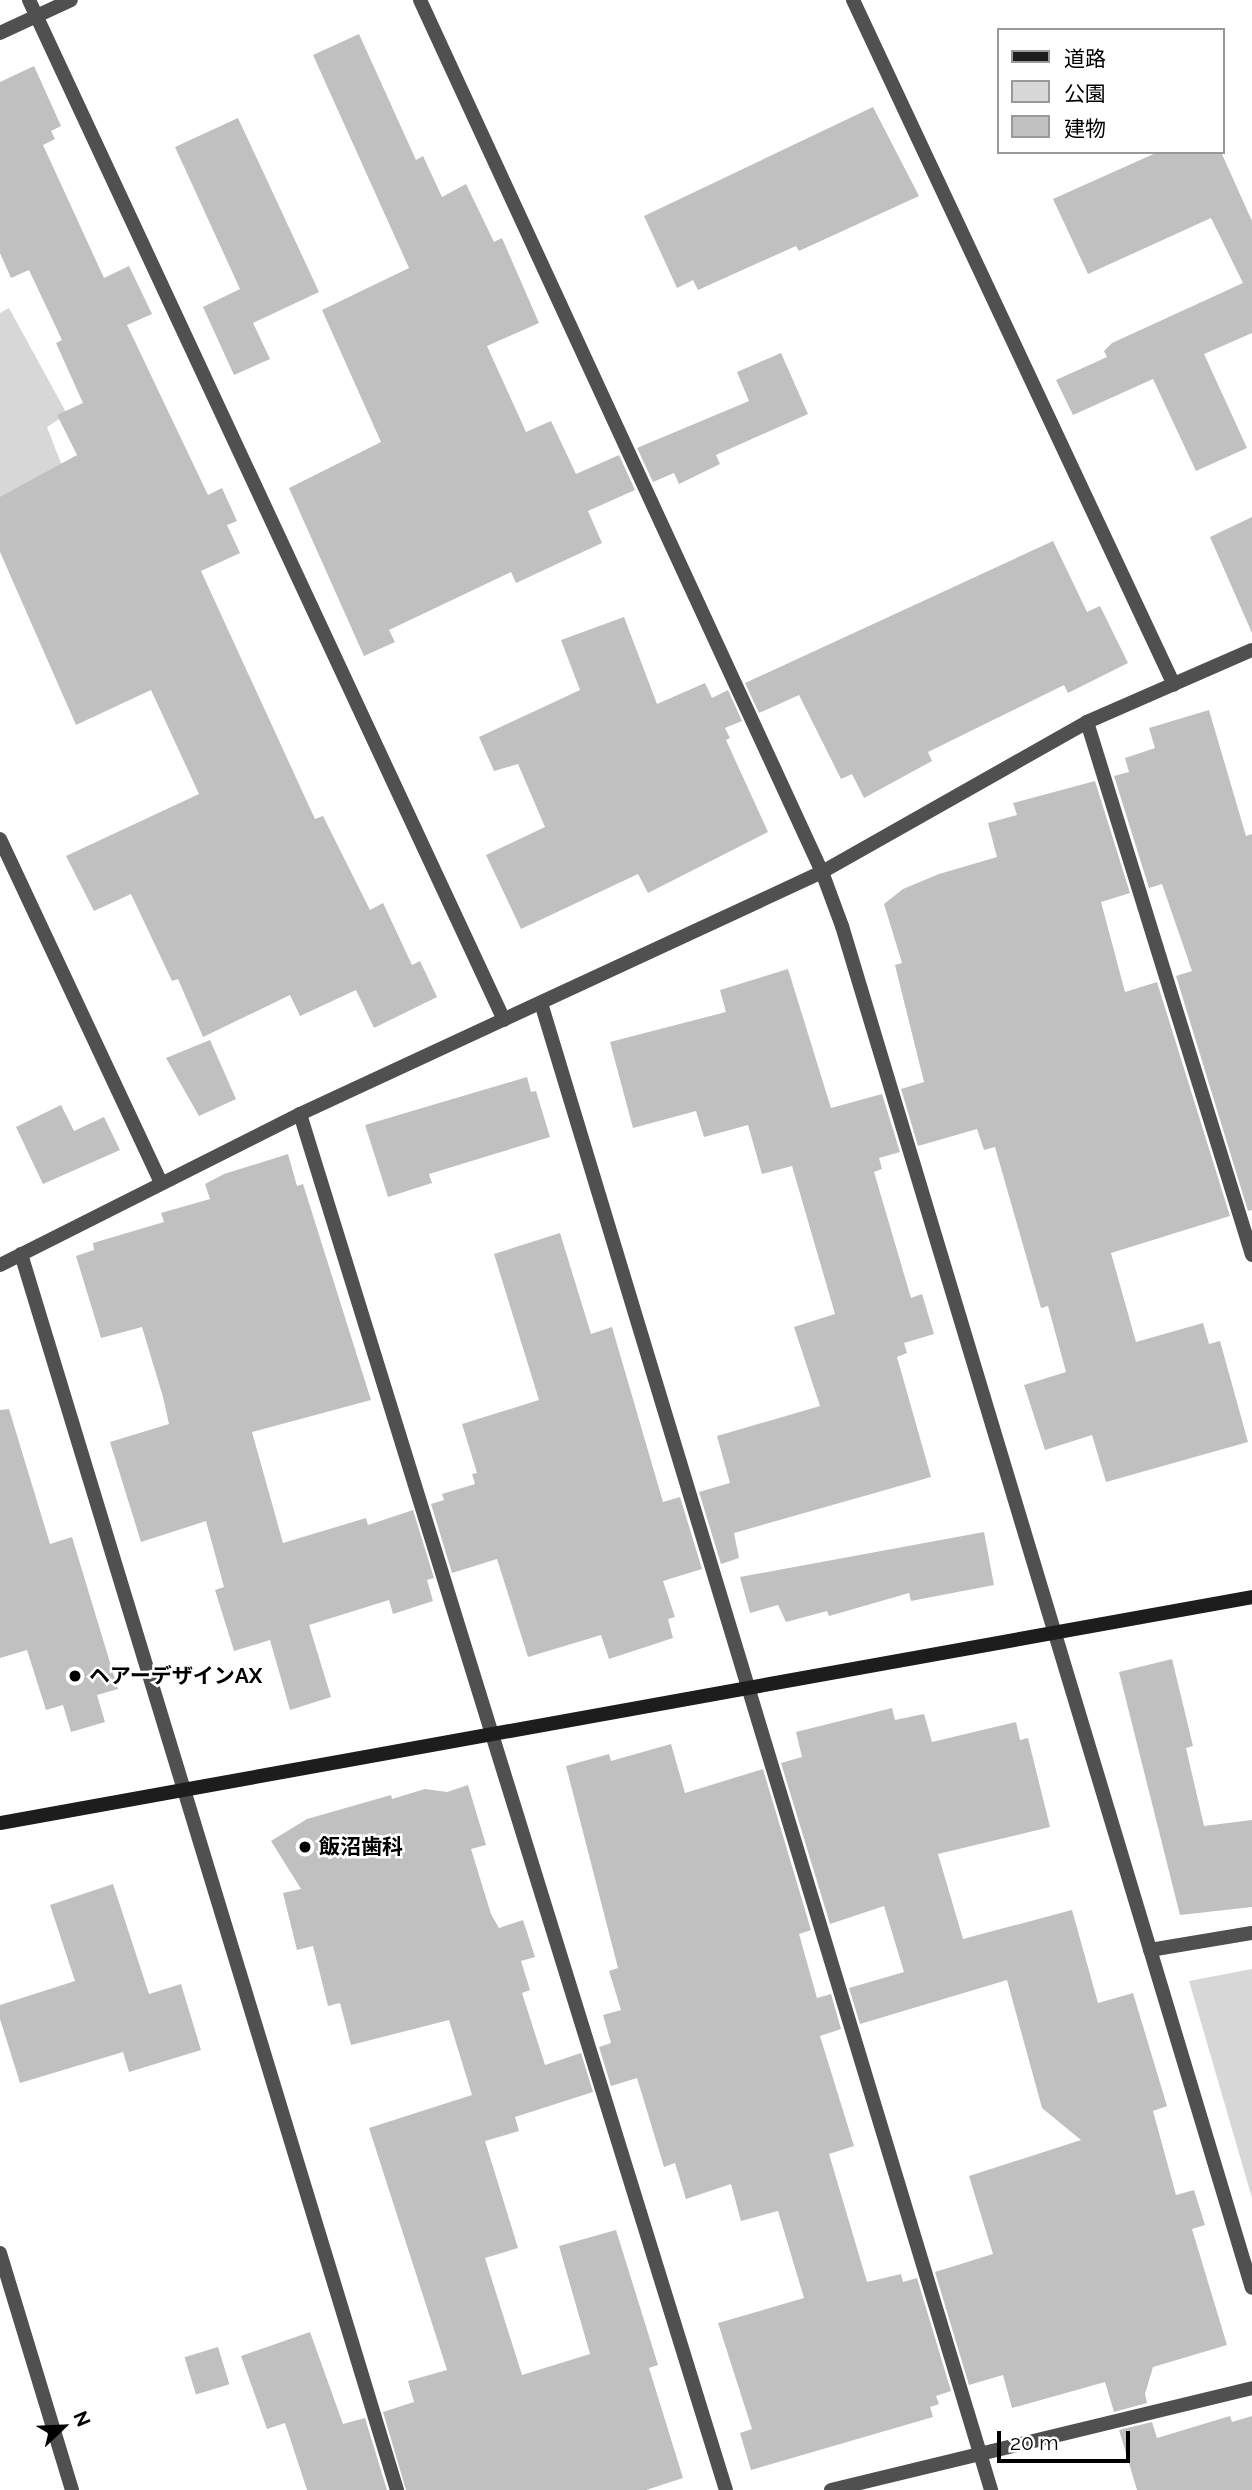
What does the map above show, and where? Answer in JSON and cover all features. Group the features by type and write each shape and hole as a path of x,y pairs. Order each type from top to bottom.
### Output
{"street":[{"path":"29,0 504,1020"},
{"path":"0,33 71,0"},
{"path":"421,0 822,872 1252,2288"},
{"path":"853,0 1174,685"},
{"path":"0,1265 300,1114 822,872 1087,722 1252,650"},
{"path":"1087,722 1252,1255"},
{"path":"0,839 161,1182"},
{"path":"541,1003 990,2490"},
{"path":"300,1114 726,2490"},
{"path":"21,1254 397,2490"},
{"path":"0,1822 1252,1597"},
{"path":"1150,1950 1252,1933"},
{"path":"0,2253 72,2490"},
{"path":"831,2490 1252,2388"}],"green space":[{"path":"9,308 67,414 47,427 66,476 0,505 0,313"},
{"path":"1252,1969 1252,2198 1189,1981"}],"building":[{"path":"359,34 416,160 423,156 442,197 466,184 494,242 502,238 539,323 487,346 526,432 551,421 576,474 619,455 635,490 588,511 602,543 516,583 511,572 389,630 395,642 364,656 289,488 381,442 322,310 409,268 313,55"},
{"path":"34,66 61,126 51,131 55,139 43,145 104,278 129,266 152,314 127,325 208,495 222,488 237,521 227,525 240,553 201,571 315,819 323,816 370,910 383,903 412,965 420,961 437,997 374,1028 356,990 300,1016 290,995 203,1037 178,979 172,981 131,894 94,911 66,856 199,794 151,690 76,725 0,552 0,497 77,455 57,415 83,403 56,343 62,340 29,270 11,278 0,253 0,82"},
{"path":"873,107 919,196 799,251 796,246 698,290 693,280 677,288 644,216"},
{"path":"238,118 319,292 253,323 270,359 234,375 203,307 240,289 175,147"},
{"path":"1154,154 1222,154 1252,221 1252,333 1204,354 1247,448 1196,471 1153,379 1073,415 1056,380 1107,357 1104,351 1112,343 1243,283 1211,218 1088,274 1053,199"},
{"path":"781,353 808,414 716,455 720,464 679,484 674,473 653,482 637,448 749,401 737,372"},
{"path":"1252,517 1252,633 1210,537"},
{"path":"1053,541 1087,612 1100,606 1128,663 1068,693 1064,685 928,752 932,761 864,798 852,774 841,779 799,695 759,713 745,683"},
{"path":"624,617 657,704 705,683 712,698 728,690 742,721 725,728 730,738 726,740 768,832 648,893 638,874 521,929 486,855 545,827 518,764 494,771 479,737 580,690 561,640"},
{"path":"1209,710 1246,836 1252,834 1252,1210 1248,1211 1176,976 1192,971 1162,884 1149,888 1114,776 1129,772 1125,758 1155,748 1149,728"},
{"path":"1095,781 1130,893 1101,902 1125,992 1157,982 1230,1216 1111,1253 1136,1342 1203,1323 1209,1344 1220,1341 1248,1442 1106,1482 1092,1435 1045,1450 1024,1385 1066,1372 1048,1306 1041,1308 995,1147 984,1150 977,1129 918,1146 901,1089 924,1082 895,965 902,963 884,904 903,889 939,874 997,857 988,823 1017,815 1013,803"},
{"path":"788,969 831,1108 882,1094 900,1152 879,1158 882,1169 874,1172 911,1298 922,1294 934,1334 904,1343 907,1353 897,1357 931,1477 734,1533 739,1558 721,1564 699,1492 730,1483 717,1436 820,1406 794,1327 835,1314 792,1166 762,1174 748,1125 704,1137 696,1111 633,1128 610,1042 726,1012 720,990"},
{"path":"210,1040 236,1099 199,1116 166,1058"},
{"path":"527,1077 531,1092 536,1091 550,1137 429,1174 432,1183 388,1197 365,1125"},
{"path":"61,1105 74,1131 104,1117 120,1150 43,1184 16,1127"},
{"path":"288,1154 297,1186 303,1184 371,1400 252,1432 283,1543 366,1518 368,1525 413,1510 434,1578 427,1580 433,1601 393,1614 389,1600 309,1625 331,1697 290,1710 270,1640 234,1651 215,1590 224,1587 206,1521 141,1542 110,1442 169,1424 163,1397 142,1327 101,1338 76,1256 94,1250 93,1243 164,1222 161,1213 210,1199 205,1184 224,1174"},
{"path":"560,1233 591,1334 612,1327 663,1502 680,1497 702,1569 663,1581 675,1617 668,1619 673,1638 609,1659 601,1635 528,1657 497,1559 452,1573 431,1504 444,1500 442,1494 475,1484 472,1474 477,1473 462,1424 539,1400 494,1254"},
{"path":"9,1409 50,1544 72,1537 118,1689 97,1695 105,1722 71,1732 63,1705 46,1710 27,1650 0,1658 0,1410"},
{"path":"984,1532 994,1585 911,1601 909,1593 829,1616 827,1611 786,1622 778,1605 750,1613 740,1577"},
{"path":"1172,1659 1193,1746 1186,1748 1204,1826 1252,1820 1252,1907 1180,1915 1119,1672"},
{"path":"892,1708 895,1720 924,1714 932,1742 1016,1722 1020,1740 1028,1738 1050,1827 938,1854 963,1939 1072,1910 1098,2003 1133,1993 1167,2106 1153,2111 1176,2195 1194,2190 1205,2225 1192,2229 1227,2345 1153,2367 1145,2394 1147,2403 1114,2412 1105,2382 1012,2408 1003,2375 969,2385 935,2272 993,2254 969,2176 1081,2140 1042,2108 1007,1980 860,2024 849,1988 904,1972 884,1906 830,1924 781,1763 802,1757 796,1732"},
{"path":"671,1744 685,1793 763,1769 811,1930 799,1934 817,1998 831,1994 841,2029 820,2036 854,2146 829,2154 867,2282 901,2274 903,2282 917,2278 951,2391 936,2396 939,2404 930,2407 933,2417 751,2470 740,2433 752,2429 718,2323 804,2298 778,2211 741,2221 731,2184 686,2199 675,2163 664,2167 637,2078 611,2086 599,2047 611,2043 603,2015 621,2010 609,1971 618,1968 566,1766 609,1754 611,1761"},
{"path":"468,1785 486,1845 471,1849 491,1914 499,1928 523,1920 535,1957 521,1961 530,1990 522,1993 545,2065 581,2053 593,2092 515,2117 519,2131 485,2141 518,2248 485,2258 522,2375 590,2354 559,2246 616,2230 658,2365 649,2368 683,2478 646,2490 406,2490 383,2412 414,2402 408,2381 447,2370 369,2128 472,2095 449,2020 351,2045 340,2003 328,2006 313,1946 297,1950 283,1893 301,1889 271,1841 307,1819 391,1795 392,1799 425,1789 447,1792"},
{"path":"113,1884 149,1994 181,1984 201,2050 129,2072 123,2052 20,2083 0,2019 0,2005 75,1981 50,1905"},
{"path":"310,2332 343,2424 365,2418 387,2490 307,2490 285,2423 267,2429 241,2356"},
{"path":"218,2347 229,2384 196,2395 185,2357"},
{"path":"1230,2416 1232,2422 1252,2416 1252,2490 1137,2490 1119,2430 1152,2422 1157,2438"}],"place":[{"name":"ヘアーデザインAX","path":"75,1676"},
{"name":"飯沼歯科","path":"305,1847"}]}
